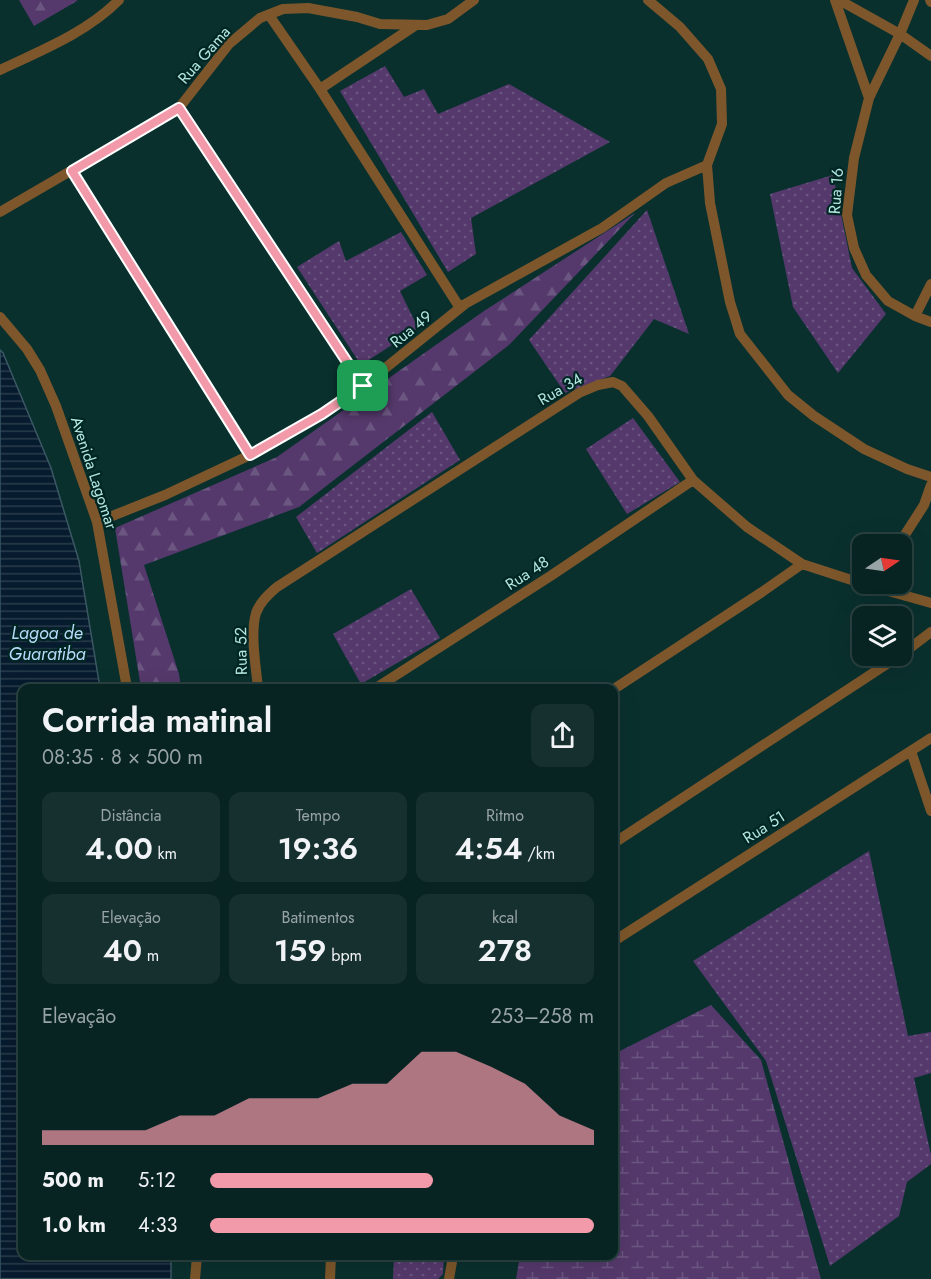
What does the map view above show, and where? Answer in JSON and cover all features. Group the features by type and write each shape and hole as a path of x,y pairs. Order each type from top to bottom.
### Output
{"street":[{"path":"0,70 64,39 104,15 119,0"},
{"name":"Rua Gama","path":"0,212 179,108 229,44 260,18 283,9 308,8 357,17 380,24 427,26 448,19 474,0"},
{"path":"648,0 680,27 708,59 721,89 722,124 706,165 710,203 730,303 740,334 788,395 814,416 864,450 931,477"},
{"path":"837,0 900,34 931,56"},
{"path":"837,0 869,98"},
{"name":"Rua 16","path":"914,0 869,98 854,158 847,215 854,248 866,275 888,301 931,322"},
{"path":"269,15 320,89 460,308"},
{"path":"320,89 416,25"},
{"path":"179,108 363,386"},
{"name":"Rua 49","path":"97,522 165,495 250,455 322,414 363,386 460,308 602,228 666,183 706,165"},
{"path":"72,171 250,455"},
{"path":"915,316 931,284"},
{"name":"Avenida Lagomar","path":"0,318 27,349 40,370 56,406 97,522 126,684"},
{"name":"Rua 34","path":"256,613 264,599 276,587 579,393 613,382 622,386 648,416 693,480 747,527 802,564 852,579"},
{"name":"Rua 48","path":"382,684 552,575 693,480"},
{"path":"905,534 924,504 931,485"},
{"path":"618,685 802,564"},
{"name":"Rua 34","path":"901,594 931,603"},
{"name":"Rua 52","path":"256,613 254,632 258,684"},
{"path":"912,646 931,632"},
{"path":"618,840 883,666"},
{"name":"Rua 51","path":"618,938 931,738"},
{"path":"911,751 931,811"},
{"path":"195,1279 197,1260"},
{"path":"330,1279 331,1260"},
{"path":"449,1279 452,1260"}],"green space":[{"path":"19,0 77,0 77,1 34,26"},
{"path":"385,66 404,97 424,89 438,114 509,84 610,142 471,218 476,254 448,272 340,91"},
{"path":"833,175 852,268 886,314 838,373 793,307 770,194"},
{"path":"647,210 689,334 654,319 610,376 565,393 529,340"},
{"path":"635,213 509,345 299,507 144,565 180,684 140,684 115,528 277,457 484,311"},
{"path":"401,232 427,275 400,291 418,328 361,365 297,267 339,241 346,261"},
{"path":"432,412 460,460 317,553 296,517"},
{"path":"633,418 680,482 627,514 586,449"},
{"path":"411,589 440,638 361,684 333,634"},
{"path":"869,851 908,1036 931,1032 931,1073 914,1078 931,1164 907,1182 899,1216 830,1266 766,1061 693,961"},
{"path":"711,1005 761,1060 821,1279 516,1279 519,1260 618,1260 618,1052"},
{"path":"394,1260 444,1260 443,1274 438,1279 393,1279"}],"water":[{"name":"Lagoa de Guaratiba","path":"0,350 51,468 79,561 99,684 18,684 18,1260 171,1260 171,1279 0,1279"}],"route":[{"path":"179,108 363,386 322,414 250,455 72,171 179,108"}]}
